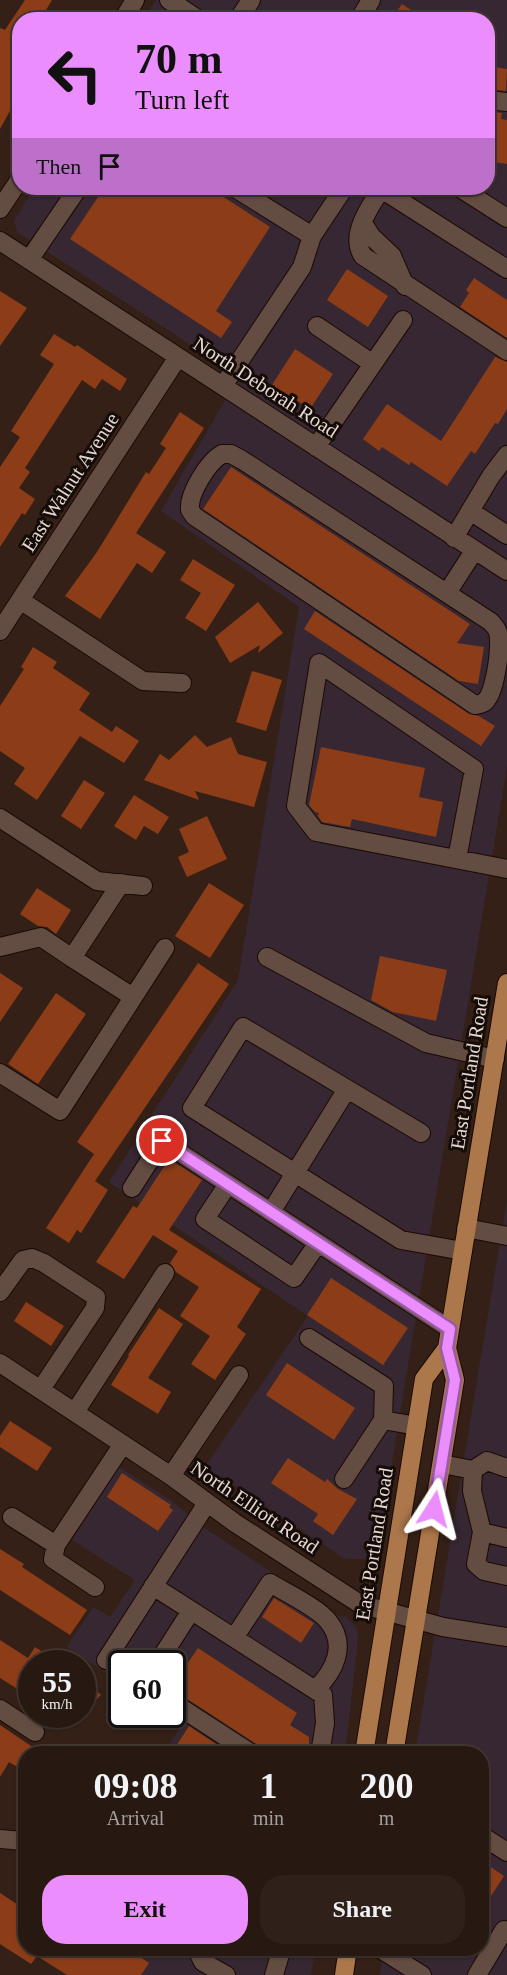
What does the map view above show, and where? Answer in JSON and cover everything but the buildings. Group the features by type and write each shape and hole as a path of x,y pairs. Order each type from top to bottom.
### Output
{"main road":[{"name":"East Portland Road","path":"395,1746 455,1380 447,1348 507,983"},
{"name":"East Portland Road","path":"364,1746 424,1379 447,1348"},
{"path":"344,1975 347,1956"}],"street":[{"path":"169,0 192,12"},
{"path":"0,209 12,191"},
{"path":"29,260 73,195"},
{"path":"247,195 312,236"},
{"path":"223,386 302,267 312,236 339,195"},
{"path":"377,195 368,210 357,241 360,253 405,286 507,351"},
{"path":"395,195 506,265"},
{"path":"471,195 507,218"},
{"name":"North Deborah Road","path":"0,241 507,571"},
{"path":"316,447 403,320"},
{"path":"317,326 373,364"},
{"name":"East Walnut Avenue","path":"0,631 178,357"},
{"path":"222,453 231,454 447,592 491,622 497,630 499,642 493,689 483,704 475,705 194,516 190,510 191,494 215,458 222,453"},
{"path":"454,538 470,511 499,477 507,455"},
{"path":"470,511 507,535"},
{"path":"447,592 474,551"},
{"path":"20,600 143,681 182,683"},
{"path":"458,859 474,769 319,663 296,806 316,832 458,859 507,868"},
{"path":"0,818 97,881 143,886"},
{"path":"72,958 121,883"},
{"path":"0,947 41,937 133,997"},
{"path":"0,1073 60,1111 165,948"},
{"path":"267,957 426,1042 495,1059"},
{"path":"421,1133 243,1027 192,1108 401,1240 463,1251"},
{"path":"271,1212 347,1089"},
{"path":"132,1188 162,1141 450,1329"},
{"path":"228,1184 205,1219 284,1272 294,1278 318,1243"},
{"path":"466,1228 507,1236"},
{"path":"0,1292 23,1260 33,1258 96,1297 95,1308 41,1389"},
{"path":"75,1412 165,1273"},
{"path":"309,1338 384,1386 383,1420 344,1479"},
{"name":"North Elliott Road","path":"0,1363 171,1476 235,1523 360,1604 443,1627 507,1637"},
{"path":"171,1476 239,1375"},
{"path":"383,1420 417,1426"},
{"path":"95,1587 53,1559 56,1545 123,1444"},
{"path":"442,1464 473,1470 487,1461 507,1468"},
{"path":"473,1470 472,1491 482,1532 476,1564 484,1571 507,1576"},
{"path":"106,1660 207,1503"},
{"path":"12,1517 56,1545"},
{"path":"482,1532 507,1538"},
{"path":"234,1638 270,1583 317,1612 328,1621 337,1638 338,1652 334,1666 315,1690"},
{"path":"153,1586 323,1695 326,1723 322,1746"},
{"path":"166,1650 192,1611"},
{"path":"0,1709 35,1732"},
{"path":"186,1711 240,1746"},
{"path":"0,1839 18,1841"},
{"path":"489,1840 507,1852"},
{"path":"489,1955 504,1930"},
{"path":"200,1956 203,1962 226,1975"},
{"path":"274,1975 280,1956"},
{"path":"392,1956 422,1975"},
{"path":"477,1975 488,1956"}],"shaded area":[{"path":"156,0 507,0 507,766 378,1547 364,1559 345,1559 226,1480 204,1468 308,1316 109,1182 238,980 299,607 161,511 239,376 17,232 14,221 30,195 495,195 495,12 148,12"},
{"path":"507,1200 507,1975 380,1975 383,1956 489,1956 489,1746 416,1746"},
{"path":"119,1467 170,1500 203,1527 340,1617 346,1617 356,1627 357,1650 346,1746 168,1746 180,1728 186,1728 186,1650 108,1650 108,1674 96,1666 96,1650 72,1650 67,1647 93,1607 110,1617 135,1580 72,1540"},
{"path":"85,1956 314,1956 311,1975 72,1975"}],"route":[{"path":"162,1141 450,1329 447,1348 455,1380 434,1509"}]}
